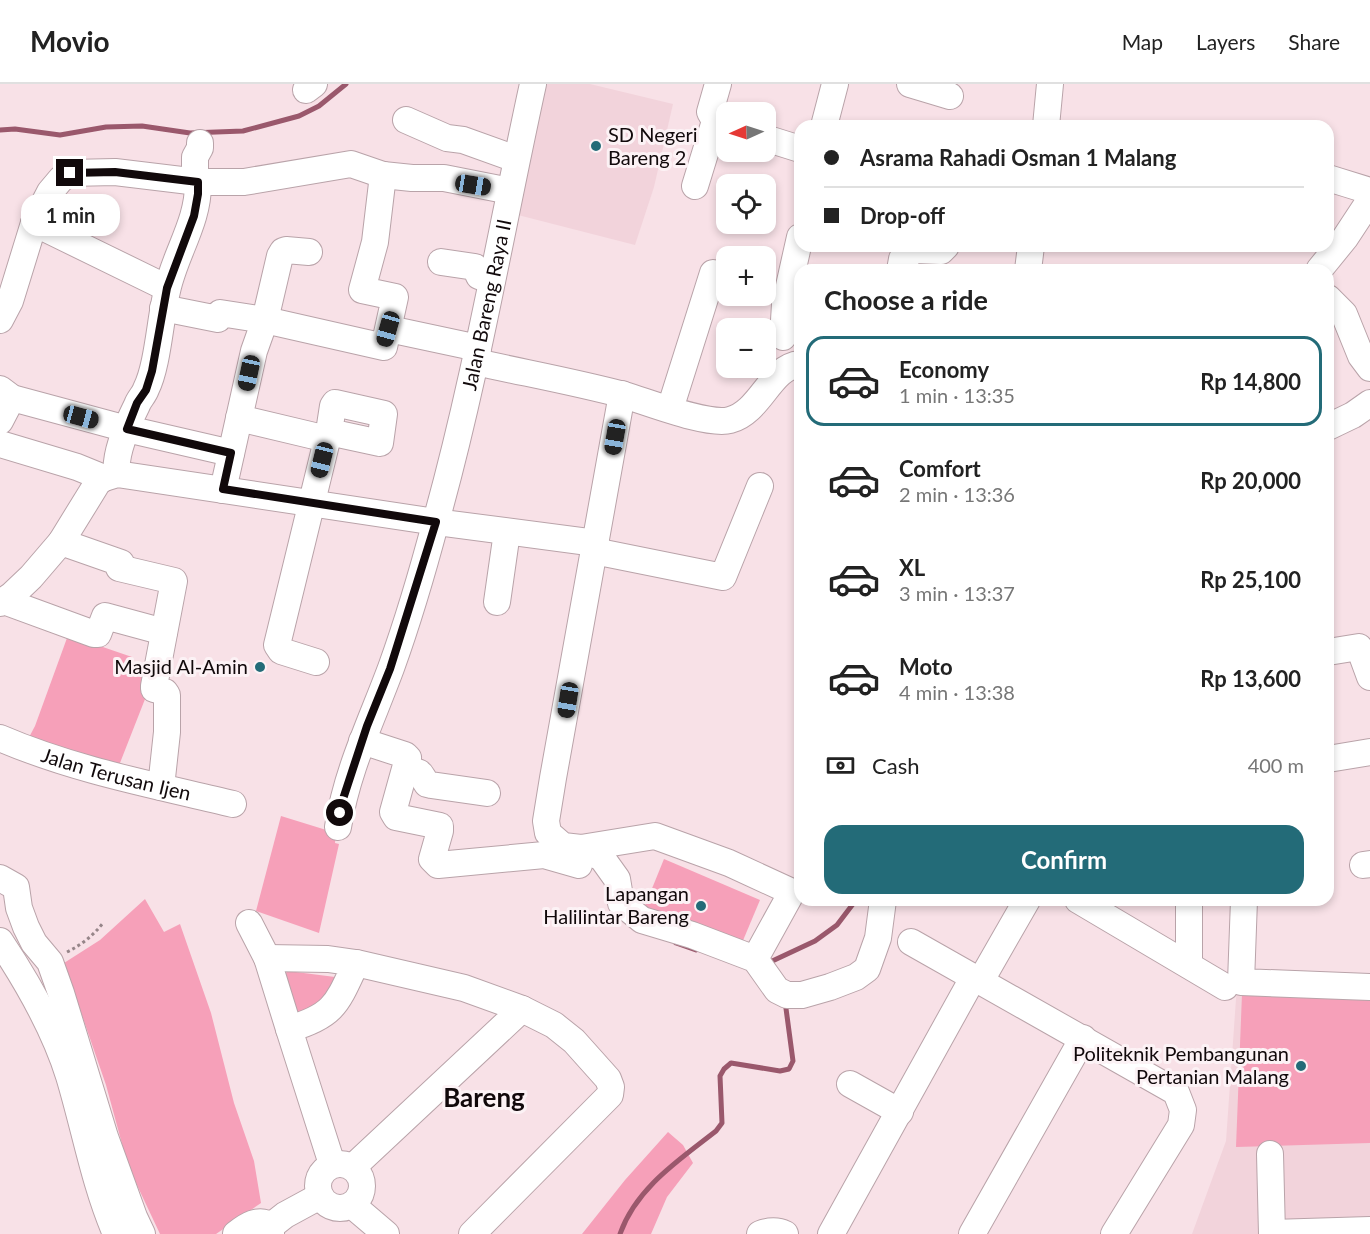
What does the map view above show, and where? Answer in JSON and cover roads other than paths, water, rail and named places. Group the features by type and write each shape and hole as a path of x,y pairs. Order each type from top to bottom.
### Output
{"street":[{"name":"Jalan Bareng Raya II","path":"338,827 343,799 362,741 390,669 436,522 477,355 533,84"},
{"path":"716,84 710,112 716,119"},
{"path":"826,120 835,84"},
{"path":"909,84 950,96"},
{"path":"1047,120 1050,84"},
{"path":"406,120 447,138 516,159"},
{"path":"695,186 716,133"},
{"path":"776,141 794,147"},
{"path":"2,602 31,577 61,542 89,493 110,476 137,403 146,390 152,371 165,298 194,216 198,194 195,157 200,143"},
{"path":"0,320 10,300 8,268 21,258 34,222 50,192 61,179 70,173 115,172 196,181 255,181 351,164 383,175 444,178 510,191"},
{"path":"34,222 165,298 218,319 220,313 265,320 384,347 395,297 362,290 375,242 383,175"},
{"path":"1334,180 1370,191"},
{"path":"1336,234 1370,200"},
{"path":"783,337 776,289 794,250"},
{"path":"223,489 254,351 265,320 283,251 309,252"},
{"path":"901,264 902,259 912,252"},
{"path":"441,262 476,267 479,276 492,280"},
{"path":"670,409 713,273 716,274"},
{"path":"1334,304 1344,314 1361,356 1369,367"},
{"path":"388,329 707,420 729,420 747,412 787,367 794,365"},
{"path":"622,394 553,778 546,821 548,833 563,846 581,848 655,836 729,863 792,892 761,968"},
{"path":"4,403 231,453"},
{"path":"239,418 328,435 380,443 384,412 335,403 333,406 328,435 278,645 281,651 316,662"},
{"path":"1334,424 1370,405"},
{"path":"0,444 110,476 223,489 507,532 595,547 723,577 760,486"},
{"path":"497,602 507,532"},
{"path":"61,542 121,563 119,568 174,581 154,686 156,691 165,692 167,695 167,732 161,787"},
{"path":"2,602 94,634 98,634 105,616 164,632"},
{"path":"1334,651 1359,647 1370,677"},
{"name":"Jalan Terusan Ijen","path":"0,738 82,768 233,804"},
{"path":"362,741 408,758 393,812 396,817 440,826 432,859 434,862 444,865 544,855 586,867 621,903 642,920 693,935 761,968 777,990 787,995 802,995 856,977 867,969 878,938 882,906"},
{"path":"1334,758 1370,753"},
{"path":"406,770 421,773 425,781 431,785 487,793"},
{"path":"581,848 602,858 617,879 621,903"},
{"path":"8,883 26,927 34,943 50,962 62,993 105,1137 142,1234"},
{"path":"831,1234 973,978 1003,906"},
{"path":"973,978 1023,906"},
{"path":"1092,906 1225,987"},
{"path":"1189,906 1189,965"},
{"path":"1244,906 1241,982 1370,987"},
{"path":"249,923 267,958 289,1029 343,1166 359,1173 363,1187 361,1194 352,1205 345,1208 331,1206 320,1196 318,1189 321,1174 343,1166 522,1009"},
{"path":"0,942 38,1004 68,1074 96,1178 116,1234"},
{"path":"911,942 1176,1092 1183,1110 1180,1125 1114,1234"},
{"path":"267,958 328,959 356,963 464,988 522,1009 554,1025 574,1041 608,1079 611,1087 610,1095 472,1234"},
{"path":"289,1029 312,1023 333,1008 356,963"},
{"path":"38,1004 62,993"},
{"path":"972,1234 1083,1038"},
{"path":"850,1084 900,1112"},
{"path":"1270,1154 1272,1233 1370,1230"},
{"path":"236,1234 250,1224 263,1222 271,1230 285,1215 320,1196"},
{"path":"352,1205 386,1234"},
{"path":"760,1234 772,1231 785,1234"}],"waterway":[{"path":"0,130 15,129 60,135 106,127 142,126 190,133 243,131 299,116 319,106 346,84"},
{"path":"768,963 815,941 837,925 851,906"},
{"path":"676,943 696,950"},
{"path":"620,1234 627,1218 648,1189 674,1164 716,1131 722,1123 720,1076 724,1069 731,1063 780,1071 789,1069 793,1061 785,1001"}],"place":[{"name":"SD Negeri Bareng 2","path":"596,146"},
{"name":"Masjid Al-Amin","path":"260,667"},
{"name":"Lapangan Halilintar Bareng","path":"701,906"},
{"name":"Politeknik Pembangunan Pertanian Malang","path":"1301,1066"}],"district":[{"name":"Bareng","path":"484,1098"}]}
